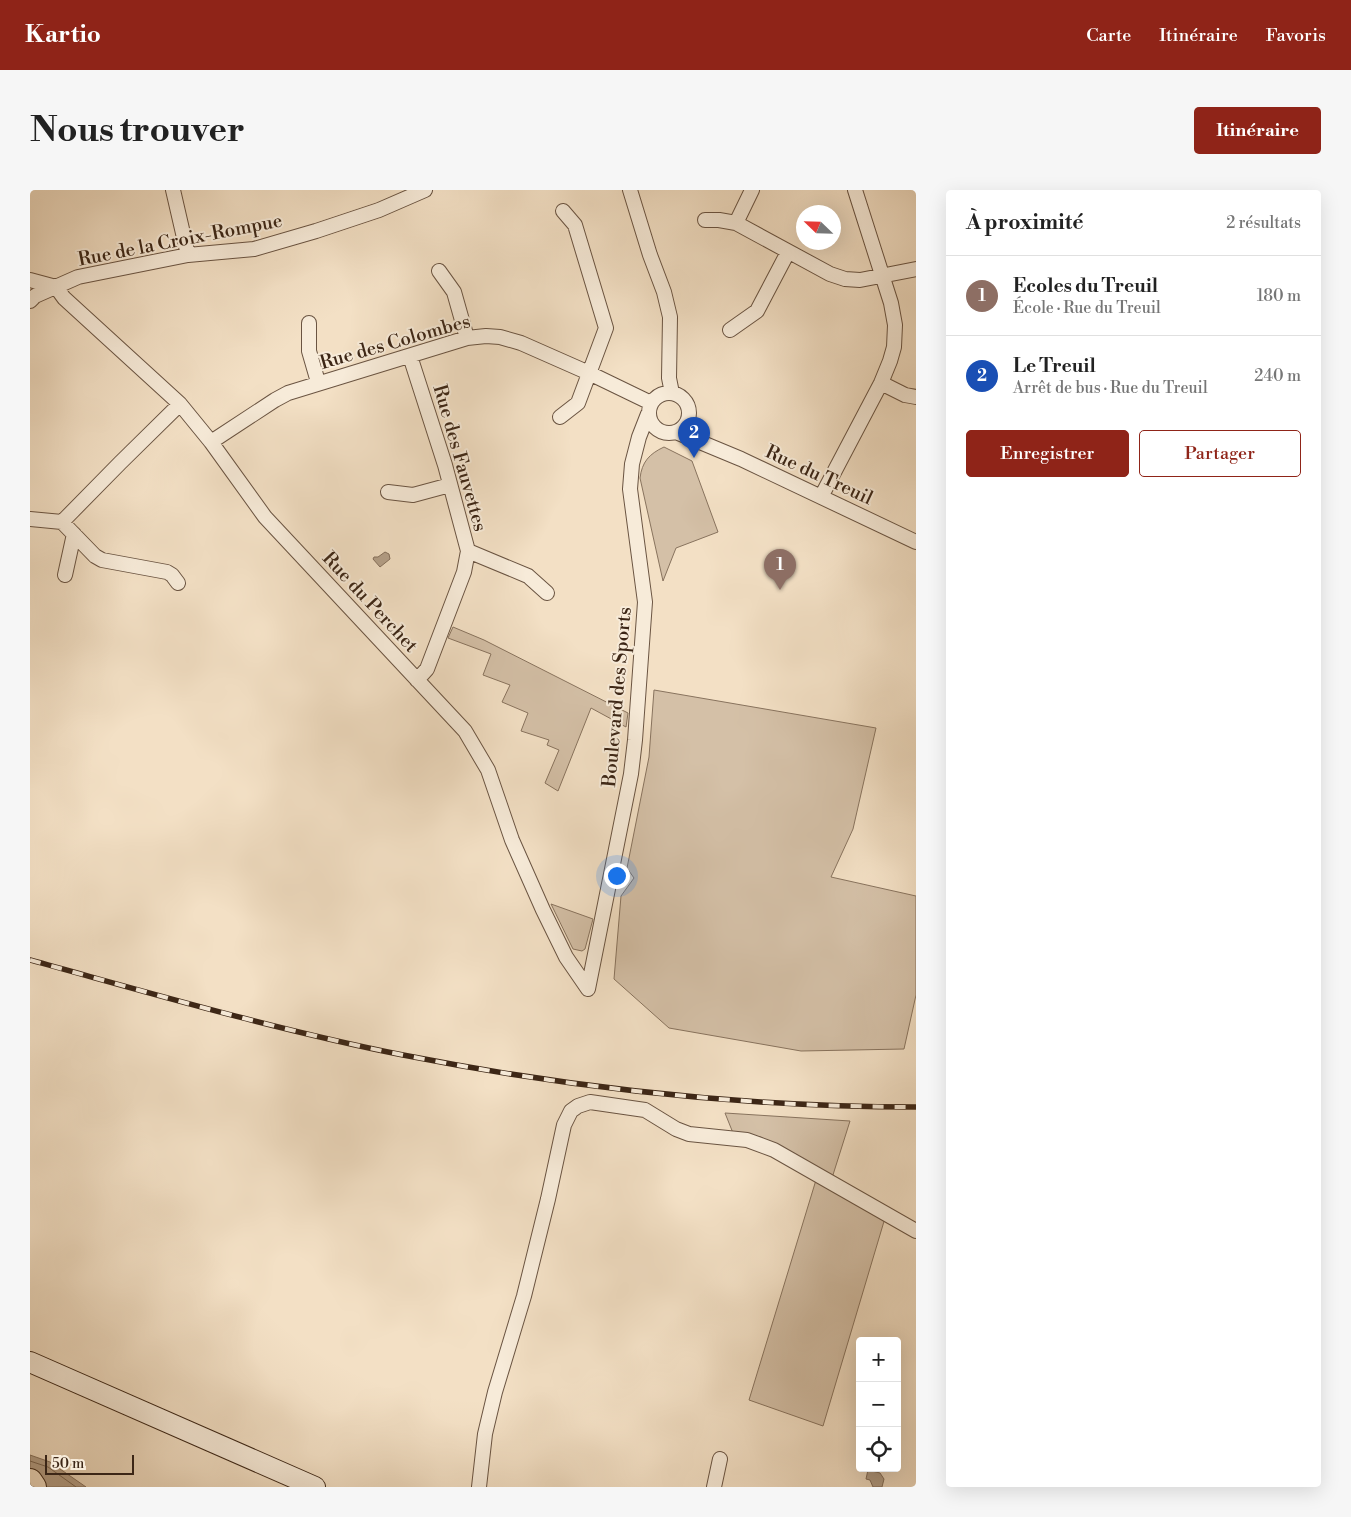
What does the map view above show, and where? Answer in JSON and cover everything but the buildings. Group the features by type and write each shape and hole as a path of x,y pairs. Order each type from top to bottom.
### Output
{"highway":[{"path":"30,1481 34,1487"}],"main road":[{"path":"30,1362 316,1487"}],"street":[{"path":"173,190 188,255"},
{"name":"Rue de la Croix-Rompue","path":"30,301 35,296 78,276 188,255 254,249 379,210 424,190"},
{"path":"630,190 650,255 664,292 670,317 668,378 672,393"},
{"path":"736,223 752,190"},
{"path":"821,497 881,383 894,347 894,325 891,304 855,190"},
{"path":"560,417 578,403 606,328 575,225 562,211"},
{"path":"705,220 736,223 830,274 845,279 860,280 916,269"},
{"path":"730,330 757,310 788,252"},
{"path":"439,271 454,292 467,338"},
{"path":"30,280 56,287"},
{"name":"Rue du Perchet","path":"56,287 64,298 180,404 211,442 264,517 465,730 488,770 512,840 543,910 566,957 588,990"},
{"path":"308,323 309,351 318,382"},
{"name":"Rue des Colombes","path":"211,442 274,400 288,393 318,382 467,338 500,337 514,341 589,373 650,408"},
{"name":"Rue des Fauvettes","path":"410,356 468,552 464,572 427,669 417,680"},
{"path":"881,383 905,395 916,397"},
{"path":"669,432 652,426 650,408 660,394 672,393 682,398 705,443"},
{"path":"62,522 180,404"},
{"name":"Boulevard des Sports","path":"588,990 631,774 635,740 645,602 630,489 632,464 639,437 650,408"},
{"path":"632,464 648,441 684,427 689,414"},
{"name":"Rue du Treuil","path":"669,432 705,443 916,542"},
{"path":"388,492 413,495 450,486"},
{"path":"30,519 62,522 95,556 102,560 167,572 178,583"},
{"path":"65,576 74,534"},
{"path":"468,552 528,576 547,593"},
{"path":"479,1487 485,1434 495,1392 524,1296 548,1200 564,1124 571,1111 590,1102 645,1110 676,1129 689,1134 746,1140 774,1150 916,1231"},
{"path":"714,1487 720,1459"}],"shaded area":[{"path":"664,447 692,461 718,532 676,548 663,581 640,478 642,467 647,459"},
{"path":"453,627 484,640 628,713 626,727 591,708 558,791 545,783 559,750 547,745 549,740 521,731 528,713 502,702 510,685 483,675 491,654 448,638"},
{"path":"654,690 876,728 853,829 831,877 916,896 916,995 904,1049 801,1051 669,1028 614,979 621,896 634,878 627,868 649,757"},
{"path":"551,904 593,919 585,949 582,951 573,949"},
{"path":"725,1113 850,1121 832,1178 761,1137 733,1133"},
{"path":"816,1180 885,1218 823,1426 749,1400"}],"water":[{"path":"385,552 389,554 390,559 380,567 373,559"},
{"path":"30,1455 50,1462 86,1487 30,1487"},
{"path":"868,1472 876,1472 880,1473 884,1479 882,1487 873,1487 870,1480 866,1479"}],"railway":[{"path":"30,960 216,1011 309,1034 467,1067 594,1086 723,1099 787,1104 916,1107"}],"place":[{"name":"Le Treuil","path":"694,458"},
{"name":"Ecoles du Treuil","path":"780,590"}]}
